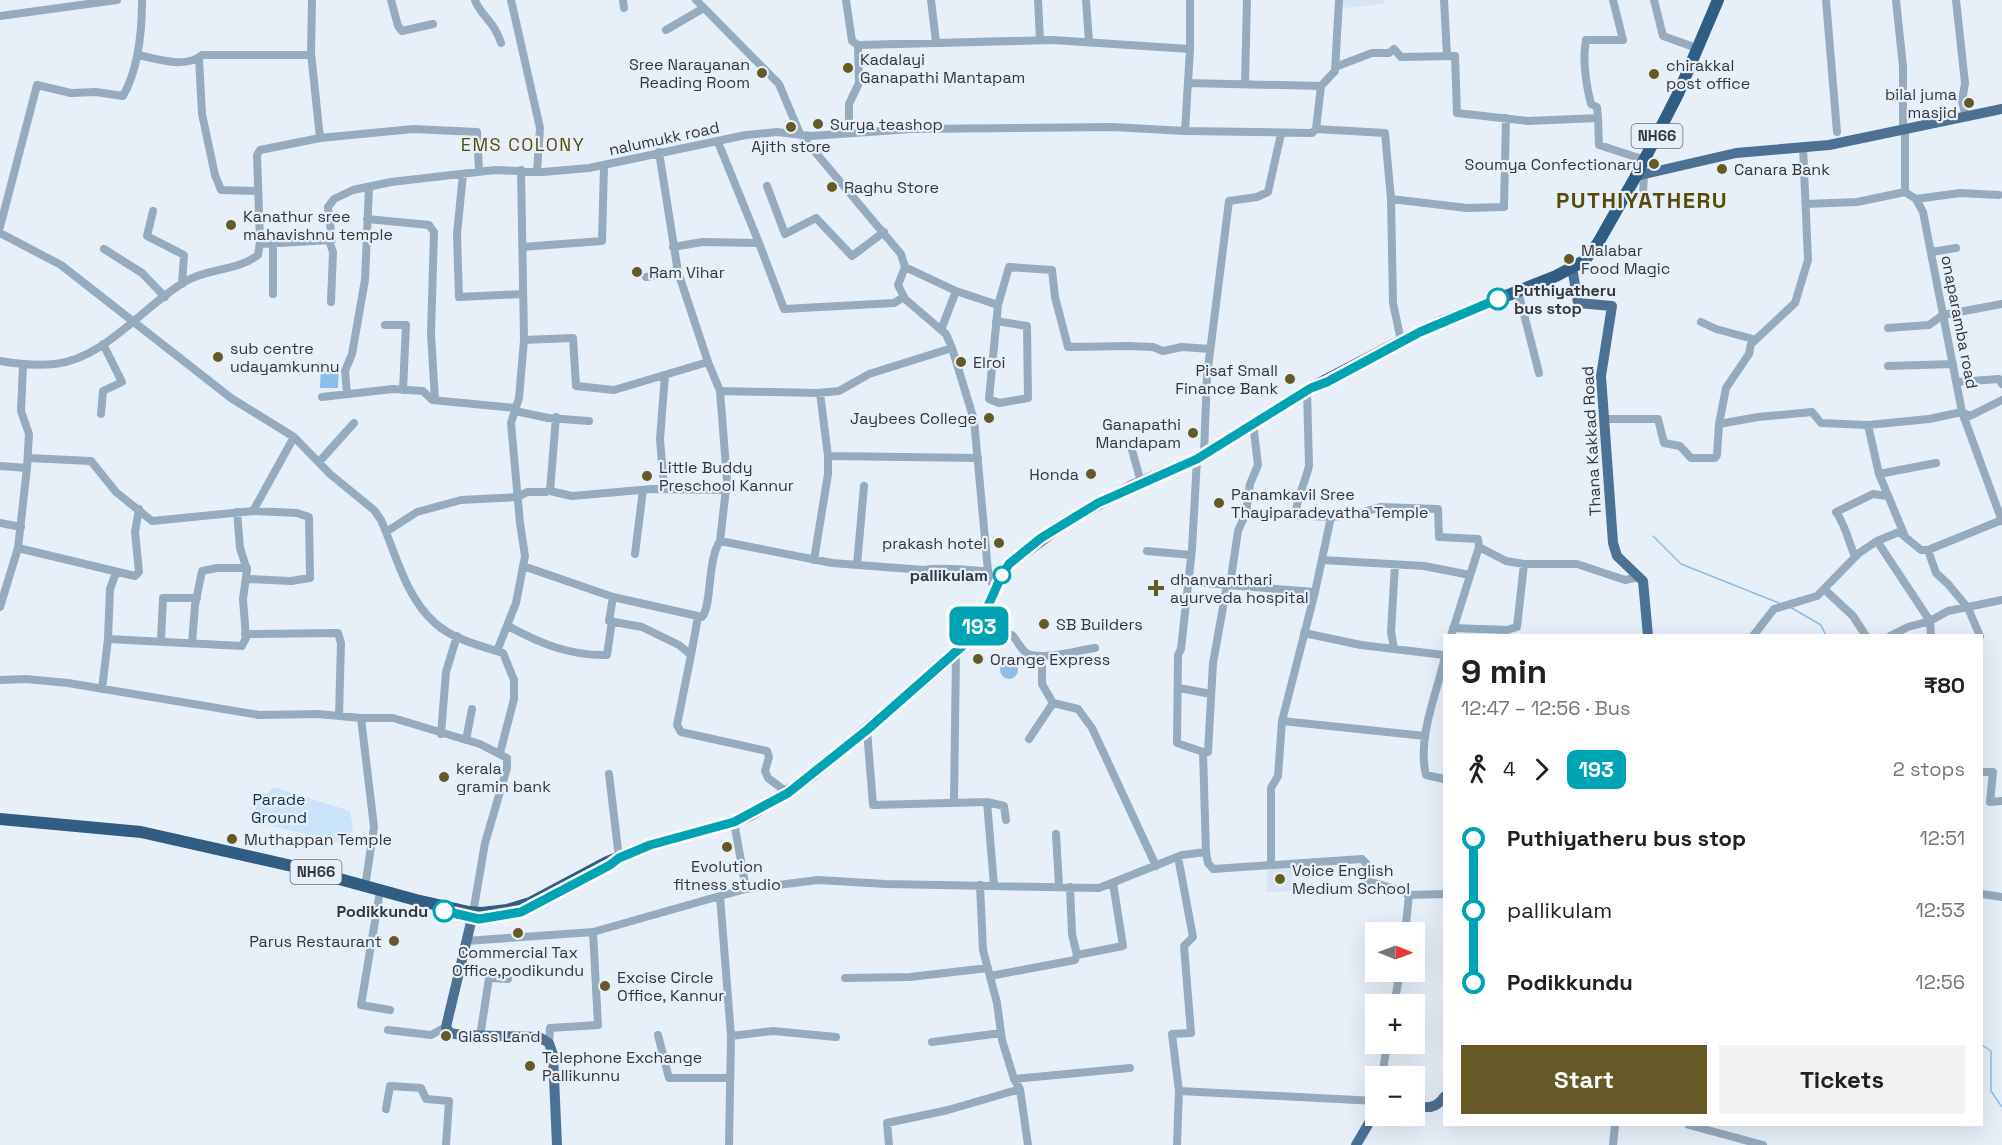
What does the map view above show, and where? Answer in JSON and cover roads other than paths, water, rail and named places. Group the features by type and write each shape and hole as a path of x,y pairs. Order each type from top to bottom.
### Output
{"highway":[{"name":"NH66","path":"0,825 37,826 154,842 330,881 379,897 491,918 521,912 619,858 650,845 734,822 788,793 867,730 956,653 977,630 1009,564 1041,538 1098,503 1201,456 1309,389 1327,382 1400,338 1541,274 1574,266 1610,214 1678,94 1711,0"},
{"name":"NH66","path":"1694,47 1718,0"},
{"name":"NH66","path":"1400,338 1574,266 1598,243 1640,175 1642,159"},
{"name":"NH66","path":"0,819 141,832 292,866 472,915"}],"main road":[{"path":"1640,175 1736,153 1803,147 1904,131 2002,109"},
{"name":"Thana Kakkad Road","path":"1574,266 1578,303 1612,306 1602,359 1612,543 1617,556 1640,577"},
{"path":"1640,577 1644,586 1648,634"},
{"path":"472,915 446,1027 450,1033 539,1037 549,1043 553,1055 557,1145"},
{"path":"1425,1107 1439,1105 1443,1099"},
{"path":"1356,1145 1367,1126"}],"street":[{"path":"0,16 117,0"},
{"path":"0,227 37,85 71,93 123,96 133,79 138,56 142,0"},
{"path":"312,0 311,55 320,138"},
{"path":"391,0 398,27 402,31 433,24"},
{"path":"475,0 477,7 496,29 501,43"},
{"path":"511,0 540,128 537,171"},
{"path":"696,0 702,9 779,84 800,134 901,254 905,267 898,285 904,297 941,330 952,348 974,420 988,571 995,592"},
{"path":"846,0 852,41 858,45 1040,40 1190,49"},
{"path":"931,0 936,42"},
{"path":"1038,0 1040,40"},
{"path":"1086,0 1089,42"},
{"path":"1185,131 1190,49 1190,0"},
{"path":"1245,84 1247,0"},
{"path":"1316,129 1320,86 1335,72 1339,0"},
{"path":"1444,0 1447,56"},
{"path":"1613,0 1623,40 1586,40 1584,50 1587,85 1591,104 1597,107 1599,146 1642,159"},
{"path":"1654,0 1663,36 1694,47"},
{"path":"1826,0 1837,132"},
{"path":"1896,0 1903,67 1905,192"},
{"path":"1956,0 1965,83 1962,100 1966,117"},
{"path":"666,30 702,9"},
{"path":"849,133 849,104 859,83 858,45"},
{"path":"1335,67 1371,53 1389,53 1394,49 1401,57 1455,56 1457,113 1552,121 1598,118"},
{"path":"138,56 175,62 202,56 311,55"},
{"path":"199,58 202,114 215,175 221,190 257,191"},
{"path":"1188,83 1320,86"},
{"path":"1400,338 1393,303 1391,199 1467,208 1504,207 1506,118"},
{"name":"nalumukk road","path":"331,302 333,252 328,207 334,199 353,190 391,182 479,171 537,171 604,166 659,152 746,135 777,132 811,136 964,128 1025,130 1112,127 1281,134 1312,133 1316,129 1385,134 1391,199"},
{"path":"0,361 23,365 56,364 74,359 103,344 182,284 224,267 247,264 258,255 260,244 257,155 260,150 320,138 413,129 477,132 479,171"},
{"path":"1253,423 1258,465 1250,483 1246,513 1238,531 1213,663 1208,752 1203,752 1177,743 1178,655 1181,650 1210,349 1228,201 1257,197 1268,192 1281,134"},
{"path":"718,142 784,309 894,303 904,297"},
{"path":"1604,419 1658,419 1661,422 1664,443 1680,446 1694,459 1717,457 1719,424 1726,388 1749,354 1753,339 1795,303 1801,287 1808,260 1803,147"},
{"path":"523,566 614,597 698,617 706,612 707,583 720,541 725,490 720,391 678,272 659,152"},
{"path":"522,247 602,241 604,166"},
{"path":"497,651 516,603 525,556 511,423 524,340 521,170"},
{"path":"463,174 457,234 459,297 523,294"},
{"path":"1640,175 1643,195"},
{"path":"767,186 786,234 816,218 852,256 884,232"},
{"path":"347,393 345,371 352,354 365,280 369,187"},
{"path":"1806,204 1857,202 1887,193 1905,192 1916,200 1960,193 1999,195"},
{"name":"onaparamba road","path":"1916,200 1923,212 1958,382 1962,412 1997,492 2002,520"},
{"path":"153,211 147,236 184,255 182,284"},
{"path":"367,219 429,225 434,232 430,340 435,367 435,400"},
{"path":"0,233 61,265 134,319 231,398 294,437 318,462 374,510 386,532 415,601 436,625 457,636 503,653 514,680 514,699 500,753"},
{"path":"260,244 330,240"},
{"path":"673,247 702,242 759,243"},
{"path":"273,244 273,294"},
{"path":"1931,252 1956,248"},
{"path":"104,249 142,273 165,297"},
{"path":"905,267 956,291 998,305"},
{"path":"996,321 1027,326 1028,398 999,402 989,399 996,321 998,305 1009,267 1052,270 1055,297 1068,347 1136,346 1154,347 1163,351 1182,347 1210,349"},
{"path":"646,277 678,272"},
{"path":"941,330 956,291"},
{"path":"1518,291 1539,373"},
{"path":"1888,328 1929,325 1943,315 2002,304"},
{"path":"1701,322 1716,329 1753,339"},
{"path":"385,325 406,326 404,390"},
{"path":"524,340 573,339 576,386 614,390 708,362"},
{"path":"101,414 103,391 122,382 103,344"},
{"path":"720,391 820,393 839,391 869,374 952,348"},
{"path":"1888,366 1953,364"},
{"path":"0,607 18,548 21,528 28,429 21,411 23,365"},
{"path":"664,489 660,440 665,375"},
{"path":"1958,382 1999,379 2002,384"},
{"path":"1295,516 1298,493 1309,466 1309,389"},
{"path":"322,397 341,397 347,393 423,391 435,400 515,409 589,421"},
{"path":"814,560 828,474 820,393"},
{"path":"1719,424 1758,417 1812,412 1821,423 1868,425 1929,419 1962,412 1970,416 2002,400"},
{"path":"550,489 555,417"},
{"path":"318,462 354,423"},
{"path":"1868,425 1887,496 1904,534 1921,550 1928,550 2002,520"},
{"path":"253,511 294,437"},
{"path":"1130,443 1141,482"},
{"path":"828,456 978,458"},
{"path":"0,466 91,460 116,492 152,521 253,511 297,513 309,517 310,578 291,581 248,579"},
{"path":"1880,474 1936,463"},
{"path":"857,565 864,486"},
{"path":"550,489 550,491 572,496 664,489 725,490"},
{"path":"386,532 417,512 461,500 518,497 527,492 546,492 550,489"},
{"path":"635,554 644,490"},
{"path":"1855,556 1848,540 1846,526 1836,512 1873,495 1887,496"},
{"path":"1246,513 1331,517 1358,514 1380,507 1438,509 1439,537 1478,539 1479,547 1452,632 1507,630 1517,627 1524,564"},
{"path":"18,548 135,576 139,572 135,532 139,509"},
{"path":"108,639 242,646 245,634 243,598 248,579 240,548 237,512"},
{"path":"1271,864 1271,788 1278,776 1282,721 1315,592 1331,517"},
{"path":"0,524 21,528"},
{"path":"1755,634 1774,609 1810,600 1824,589 1855,556 1889,534 1904,534"},
{"path":"720,541 814,560 857,565 924,570 935,568 972,572 988,571"},
{"path":"1877,541 1930,621 1930,634"},
{"path":"1479,547 1506,561 1524,564 1576,564 1625,580 1640,577"},
{"path":"1928,550 1936,573 1968,608 1979,634"},
{"path":"1147,551 1191,555"},
{"path":"1322,560 1395,565 1470,575"},
{"path":"1394,648 1391,632 1395,565"},
{"path":"192,644 202,572 217,568 247,568"},
{"path":"102,689 108,639 110,589 116,573"},
{"path":"1188,581 1315,592"},
{"path":"1824,589 1853,616 1865,634"},
{"path":"614,597 609,621 642,627 679,645 691,655"},
{"path":"161,640 164,598 197,598"},
{"path":"1894,634 1908,627 1930,621 1948,611 2002,600"},
{"path":"698,617 677,724 681,732 767,751 769,757 765,771 768,778 788,793"},
{"path":"508,626 538,642 568,652 607,655 612,621"},
{"path":"977,630 1012,635 1024,652 1042,658 1068,651 1095,648"},
{"path":"245,634 338,633 341,643 339,716"},
{"path":"1304,633 1443,655"},
{"path":"441,734 446,672 457,636"},
{"path":"954,802 956,653"},
{"path":"1042,658 1042,684 1053,703 1077,709 1092,728 1156,866"},
{"path":"1443,665 1425,736 1425,773 1443,779"},
{"path":"0,680 26,679 102,689 259,715 393,718 500,753 507,758 507,768 485,843 472,915"},
{"path":"1179,688 1211,694"},
{"path":"1029,739 1053,703"},
{"path":"466,740 472,709"},
{"path":"361,718 374,827 365,887"},
{"path":"1282,721 1425,736"},
{"path":"867,730 873,805 987,802 1004,806 1006,820"},
{"path":"1203,752 1206,852 1208,863 1213,869 1362,859 1366,863 1364,875 1367,881 1409,895 1443,894"},
{"path":"1983,772 1993,772 1990,802 2002,801"},
{"path":"609,774 619,858"},
{"path":"987,802 994,885"},
{"path":"734,822 746,889"},
{"path":"1056,834 1059,886"},
{"path":"466,941 593,932 746,889 818,880 886,884 1099,888 1178,857 1206,852"},
{"path":"1177,1145 1179,1091 1172,1034 1191,1033 1184,946 1193,938 1178,857"},
{"path":"1077,955 1123,946 1113,883"},
{"path":"980,885 983,950 1001,1033 1014,1079 1020,1089 1028,1145"},
{"path":"844,978 989,972 1075,960 1077,955 1072,934 1070,887"},
{"path":"1983,894 2002,897"},
{"path":"1406,922 1409,895"},
{"path":"379,897 361,1005 390,1010"},
{"path":"720,897 731,1036 729,1145"},
{"path":"549,1043 550,1028 598,1025 593,932"},
{"path":"480,1036 489,978 508,979"},
{"path":"388,1030 431,1035 446,1027"},
{"path":"731,1036 773,1031 836,1037"},
{"path":"932,1042 1001,1033"},
{"path":"658,1035 669,1078 730,1078"},
{"path":"1014,1079 1130,1068"},
{"path":"386,1109 390,1086 421,1088 426,1099 449,1101 447,1145"},
{"path":"889,1145 887,1123 948,1110 1020,1089"},
{"path":"1179,1091 1365,1100"},
{"path":"1613,1145 1615,1126"},
{"path":"1693,1126 1763,1145"}],"water":[{"path":"321,366 339,366 338,388 320,388"},
{"path":"1009,661 1016,663 1018,670 1016,677 1009,679 1002,677 1000,670 1002,663"}],"waterway":[{"path":"1653,536 1681,564 1779,603"},
{"path":"1790,607 1821,625 1825,634"},
{"path":"1983,1046 1991,1051 1991,1091 2002,1107"}],"place":[{"name":"Kadalayi Ganapathi Mantapam","path":"848,68"},
{"name":"Sree Narayanan Reading Room","path":"762,73"},
{"name":"chirakkal post office","path":"1654,74"},
{"name":"bilal juma masjid","path":"1969,103"},
{"name":"Surya teashop","path":"818,124"},
{"name":"Ajith store","path":"791,127"},
{"name":"Soumya Confectionary","path":"1654,164"},
{"name":"Canara Bank","path":"1722,169"},
{"name":"Raghu Store","path":"832,187"},
{"name":"Kanathur sree mahavishnu temple","path":"231,225"},
{"name":"Malabar Food Magic","path":"1569,259"},
{"name":"Ram Vihar","path":"637,272"},
{"name":"Puthiyatheru bus stop","path":"1498,299"},
{"name":"sub centre udayamkunnu","path":"218,357"},
{"name":"Elroi","path":"961,362"},
{"name":"Pisaf Small Finance Bank","path":"1290,379"},
{"name":"Jaybees College","path":"989,418"},
{"name":"Ganapathi Mandapam","path":"1193,433"},
{"name":"Honda","path":"1091,474"},
{"name":"Little Buddy Preschool Kannur","path":"647,476"},
{"name":"Panamkavil Sree Thayiparadevatha Temple","path":"1219,503"},
{"name":"prakash hotel","path":"999,543"},
{"name":"pallikulam","path":"1002,575"},
{"name":"dhanvanthari ayurveda hospital","path":"1156,588"},
{"name":"SB Builders","path":"1044,624"},
{"name":"Orange Express","path":"978,659"},
{"name":"kerala gramin bank","path":"444,777"},
{"name":"Muthappan Temple","path":"232,839"},
{"name":"Evolution fitness studio","path":"727,847"},
{"name":"Voice English Medium School","path":"1280,879"},
{"name":"Podikkundu","path":"444,911"},
{"name":"Commercial Tax Office,podikundu","path":"518,933"},
{"name":"Parus Restaurant","path":"394,941"},
{"name":"Excise Circle Office, Kannur","path":"605,986"},
{"name":"Glass Land","path":"446,1036"},
{"name":"Telephone Exchange Pallikunnu","path":"530,1066"}],"district":[{"name":"EMS COLONY","path":"523,145"},
{"name":"PUTHIYATHERU","path":"1642,200"}],"park label":[{"name":"Parade Ground","path":"279,808"}]}
